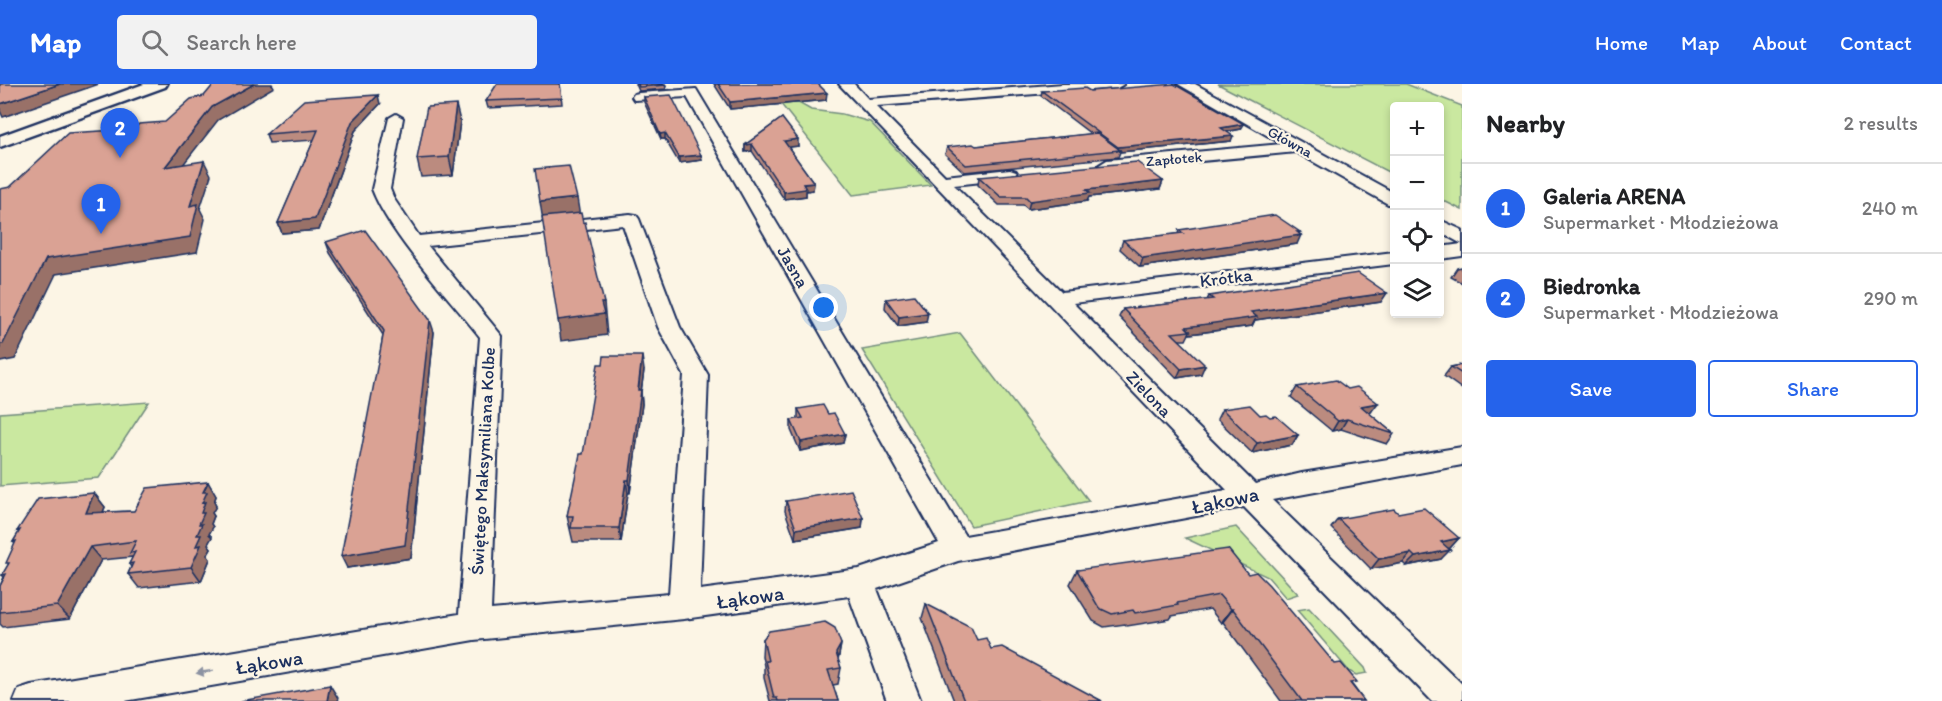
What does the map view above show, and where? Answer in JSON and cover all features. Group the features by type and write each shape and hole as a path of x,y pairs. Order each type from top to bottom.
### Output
{"street":[{"path":"0,142 159,84"},
{"name":"Zielona","path":"846,84 1455,701"},
{"path":"865,103 1117,84"},
{"name":"Główna","path":"1185,84 1390,197"},
{"name":"Jasna","path":"639,97 691,92 957,549"},
{"name":"Świętego Maksymiliana Kolbe","path":"396,118 381,189 385,199 414,242 491,336 474,626"},
{"name":"Zapłotek","path":"1090,167 1299,147"},
{"path":"942,181 1021,173"},
{"path":"414,242 630,219 669,327 696,375 684,606"},
{"path":"1444,227 1462,238"},
{"path":"1444,252 1462,250"},
{"name":"Krótka","path":"1057,299 1390,259"},
{"name":"Łąkowa","path":"31,701 474,626 684,606 859,582 957,549 1216,503 1302,483 1462,456"},
{"path":"859,582 904,701"}],"green space":[{"path":"765,84 811,110 842,114 870,122 931,185 853,195"},
{"path":"1218,84 1406,84 1462,106 1462,210 1444,201 1444,102 1390,102 1390,173"},
{"path":"960,333 1089,501 971,526 862,350"},
{"path":"149,402 99,478 0,486 0,413"},
{"path":"1236,527 1298,594 1286,598 1268,577 1185,538"},
{"path":"1309,608 1365,668 1367,673 1356,675 1349,671 1297,610"}],"building":[{"path":"0,84 60,84 0,104"},
{"path":"214,84 254,84 212,107 165,167 204,161 190,206 198,204 190,237 46,259 3,344 0,344 0,189 10,187 68,133 134,129 139,124 165,122 191,99 204,96"},
{"path":"497,84 560,84 562,98 486,101"},
{"path":"638,84 665,84 666,85 639,87"},
{"path":"718,84 818,84 827,93 730,102"},
{"path":"1174,84 1244,124 1221,128 1233,136 1118,147 1042,91 1085,88 1090,91"},
{"path":"378,95 352,122 315,219 278,223 318,130 266,134 304,100"},
{"path":"671,95 701,155 679,157 665,133 660,134 644,97"},
{"path":"456,105 449,157 417,159 427,107"},
{"path":"782,118 798,139 784,141 814,183 803,184 806,189 784,192 752,144 745,145"},
{"path":"1097,133 1120,150 966,165 947,147 973,144 976,146"},
{"path":"1137,162 1163,181 1086,190 1090,193 1030,201 1026,197 1001,197 979,177"},
{"path":"569,166 577,198 540,202 535,169"},
{"path":"581,213 604,303 601,303 604,314 558,320 542,217"},
{"path":"1275,215 1301,235 1143,258 1123,240 1183,233 1179,230"},
{"path":"365,230 430,320 405,545 341,556 384,331 326,242"},
{"path":"1358,273 1387,293 1251,312 1257,317 1186,327 1190,331 1172,333 1205,365 1181,369 1123,309 1213,299 1209,296"},
{"path":"914,295 928,313 899,317 886,299"},
{"path":"604,356 642,356 638,390 641,390 629,480 626,480 619,528 571,528 573,516 567,516 580,454 583,454 598,364 603,364"},
{"path":"1462,365 1462,374 1451,367"},
{"path":"1336,380 1348,389 1357,387 1378,403 1361,406 1394,434 1347,419 1338,421 1297,387"},
{"path":"823,405 828,414 834,413 845,434 801,442 791,420 803,418 798,409"},
{"path":"1250,405 1260,415 1276,416 1298,435 1257,443 1222,409"},
{"path":"208,482 203,492 207,492 202,503 205,502 201,513 204,513 199,524 202,524 197,535 201,535 196,546 201,545 191,567 128,574 133,563 129,564 135,552 130,553 136,541 90,547 57,606 0,612 0,586 6,574 2,575 9,563 6,563 16,541 13,542 20,530 17,531 38,499 94,493 86,513 134,511 147,488"},
{"path":"851,490 863,518 796,529 786,501"},
{"path":"1424,508 1459,538 1441,542 1450,550 1415,557 1411,553 1379,559 1338,519 1394,509 1398,513"},
{"path":"1228,549 1248,574 1256,572 1269,585 1335,664 1341,663 1357,682 1350,683 1364,701 1302,701 1233,609 1219,595 1135,613 1133,610 1112,614 1099,608 1077,570"},
{"path":"926,604 971,627 977,640 986,638 991,649 1002,647 1102,701 964,701"},
{"path":"825,622 835,628 841,644 836,653 841,668 828,670 838,701 778,701 774,698 765,661 768,661 763,639 769,631"},
{"path":"330,685 327,701 241,701"}],"place":[{"name":"Biedronka","path":"120,158"},
{"name":"Galeria ARENA","path":"101,234"}]}
